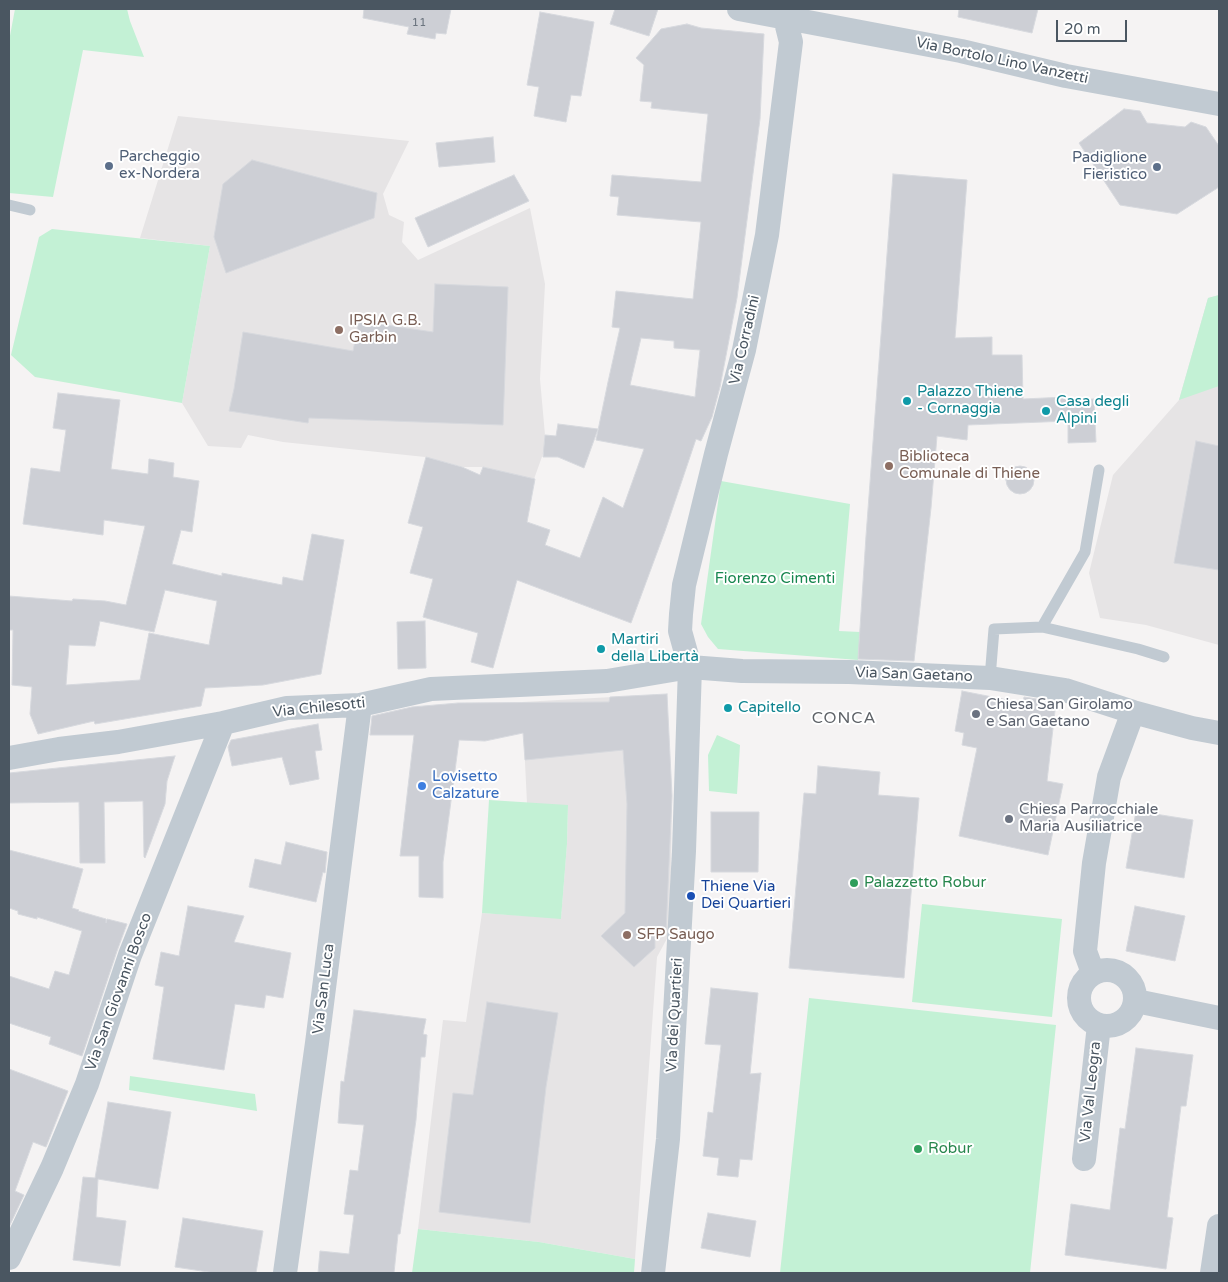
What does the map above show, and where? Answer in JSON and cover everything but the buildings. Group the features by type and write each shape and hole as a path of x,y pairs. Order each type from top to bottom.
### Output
{"street":[{"name":"Via Bortolo Lino Vanzetti","path":"739,9 785,13 1066,76 1219,104"},
{"name":"Via Corradini","path":"690,666 680,631 684,585 744,350 767,235 791,42 785,13"},
{"name":"Via San Gaetano","path":"690,666 742,671 849,672 990,678 1065,690 1133,712 1219,734"},
{"name":"Via Chilesotti","path":"9,758 59,749 118,742 223,723 287,708 360,705 432,689 607,681 690,666"},
{"name":"Via dei Quartieri","path":"653,1273 668,1129 683,860 690,666"},
{"name":"Via San Luca","path":"285,1273 317,1043 360,705"},
{"path":"1133,712 1109,777 1094,863 1084,951 1093,973 1111,970 1119,972 1126,977 1132,984 1136,1001 1219,1018"},
{"name":"Via San Giovanni Bosco","path":"9,1258 52,1168 87,1084 130,955 223,723"},
{"name":"Via Val Leogra","path":"1093,973 1086,979 1079,994 1079,1003 1082,1010 1092,1022 1107,1026 1123,1022 1134,1009 1136,1001"},
{"name":"Via Val Leogra","path":"1084,1159 1099,1025"},
{"path":"1212,1273 1219,1226"}],"lane":[{"path":"9,205 30,210"},
{"path":"1042,627 1084,552 1099,470"},
{"path":"990,678 994,630 1042,627 1138,649 1164,657"}],"shaded area":[{"path":"178,116 409,141 383,194 389,215 404,222 402,242 418,260 530,208 545,284 540,379 545,435 544,451 534,479 483,467 463,467 425,457 283,442 248,435 241,448 208,446 182,403 210,246 140,238"},
{"path":"1219,295 1219,645 1146,625 1100,618 1089,573 1113,475 1179,400 1208,298"},
{"path":"667,694 672,802 670,933 657,957 635,1259 539,1242 418,1229 443,1020 466,1022 482,913 561,918 568,806 527,803 522,702"}],"green space":[{"path":"15,9 127,9 144,57 83,50 53,197 9,193 9,41"},
{"path":"52,229 210,246 182,403 35,377 11,355 39,237"},
{"path":"1219,295 1219,386 1179,400 1208,298"},
{"name":"Fiorenzo Cimenti","path":"721,481 850,504 839,631 860,632 858,660 718,649 708,637 701,624"},
{"path":"717,735 740,745 737,794 709,791 708,755"},
{"path":"489,800 568,805 561,919 482,913"},
{"path":"922,904 1062,919 1052,1017 912,1002"},
{"name":"Robur","path":"809,998 1056,1025 1030,1273 780,1273"},
{"path":"130,1076 255,1094 257,1111 129,1090"},
{"path":"418,1229 539,1242 635,1259 634,1273 412,1273"}],"place":[{"name":"Parcheggio ex-Nordera","path":"109,166"},
{"name":"Padiglione Fieristico","path":"1157,167"},
{"name":"IPSIA G.B. Garbin","path":"339,330"},
{"name":"Palazzo Thiene - Cornaggia","path":"907,401"},
{"name":"Casa degli Alpini","path":"1046,411"},
{"name":"Biblioteca Comunale di Thiene","path":"889,466"},
{"name":"Martiri della Libertà","path":"601,649"},
{"name":"Capitello","path":"728,708"},
{"name":"Chiesa San Girolamo e San Gaetano","path":"976,714"},
{"name":"Lovisetto Calzature","path":"422,786"},
{"name":"Chiesa Parrocchiale Maria Ausiliatrice","path":"1009,819"},
{"name":"Palazzetto Robur","path":"854,883"},
{"name":"Thiene Via Dei Quartieri","path":"691,896"},
{"name":"SFP Saugo","path":"627,935"},
{"name":"Robur","path":"918,1149"}],"district":[{"name":"CONCA","path":"844,719"}]}
